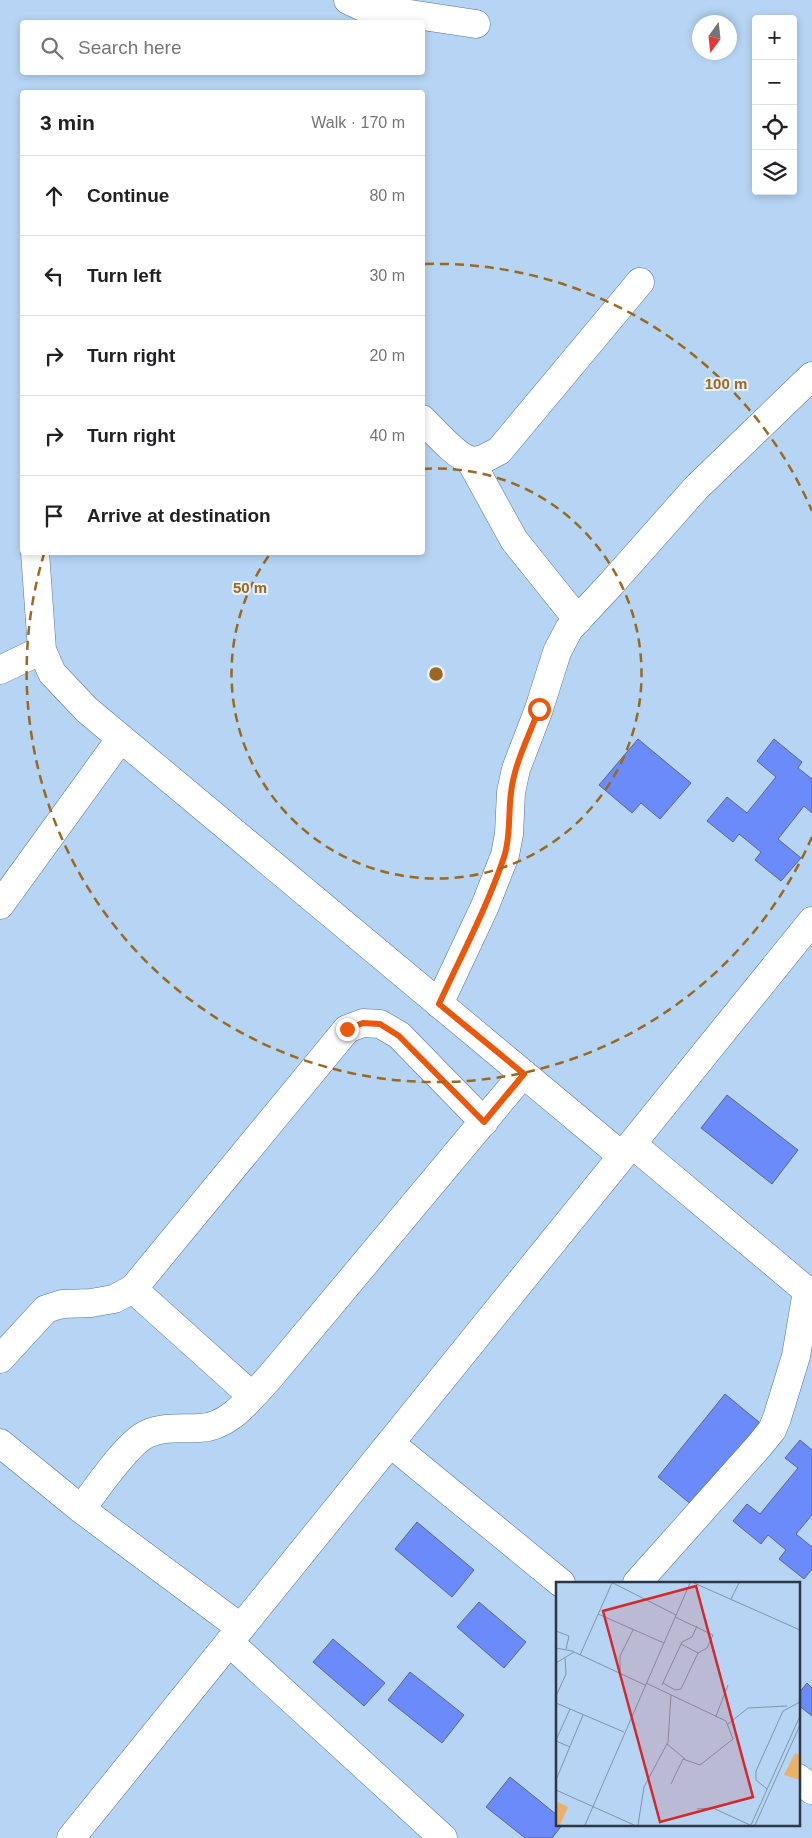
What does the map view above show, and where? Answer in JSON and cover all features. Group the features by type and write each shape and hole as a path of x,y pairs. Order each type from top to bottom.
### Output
{"street":[{"path":"348,0 363,7 476,24"},
{"path":"470,460 483,460 499,450 640,282"},
{"path":"439,1004 485,906 505,855 511,792 516,769 539,709 557,652 569,629 696,488 812,376"},
{"path":"425,422 457,452 470,460 514,540 578,620"},
{"path":"34,555 42,650 52,673 88,710 524,1074 626,1150 810,1293 796,1356 772,1430 638,1582"},
{"path":"0,670 42,650"},
{"path":"0,905 121,738"},
{"path":"71,1838 812,921"},
{"path":"0,1359 46,1309 62,1304 91,1303 114,1299 133,1289 347,1029 363,1023 380,1024 399,1036 484,1122"},
{"path":"82,1509 123,1453 146,1434 170,1428 203,1428 222,1423 240,1409 270,1377 524,1074"},
{"path":"133,1289 252,1396"},
{"path":"390,1442 560,1582"},
{"path":"0,1443 235,1635 444,1838"},
{"path":"800,1780 812,1790"}],"building":[{"path":"638,739 691,783 660,819 641,803 632,813 599,785"},
{"path":"774,739 802,762 798,768 812,779 812,813 804,806 778,839 801,858 781,881 755,860 761,852 739,834 733,842 707,821 727,797 747,813 776,777 757,761"},
{"path":"727,1095 798,1150 772,1184 701,1128"},
{"path":"725,1394 765,1427 698,1510 658,1477"},
{"path":"800,1440 812,1450 812,1515 796,1534 812,1547 812,1569 804,1579 779,1559 786,1550 768,1535 761,1544 733,1521 747,1504 760,1514 798,1468 785,1458"},
{"path":"417,1522 474,1570 452,1597 395,1549"},
{"path":"479,1602 526,1642 504,1668 457,1627"},
{"path":"333,1639 385,1683 364,1706 313,1662"},
{"path":"410,1672 464,1715 442,1743 388,1700"},
{"path":"807,1683 812,1688 812,1716 800,1707 800,1692"},
{"path":"510,1777 556,1814 556,1826 561,1826 552,1838 525,1838 486,1807"}],"route":[{"path":"347,1029 363,1023 380,1024 399,1036 484,1122 524,1074 439,1004 485,906 505,855 511,792 516,769 539,709"}]}
